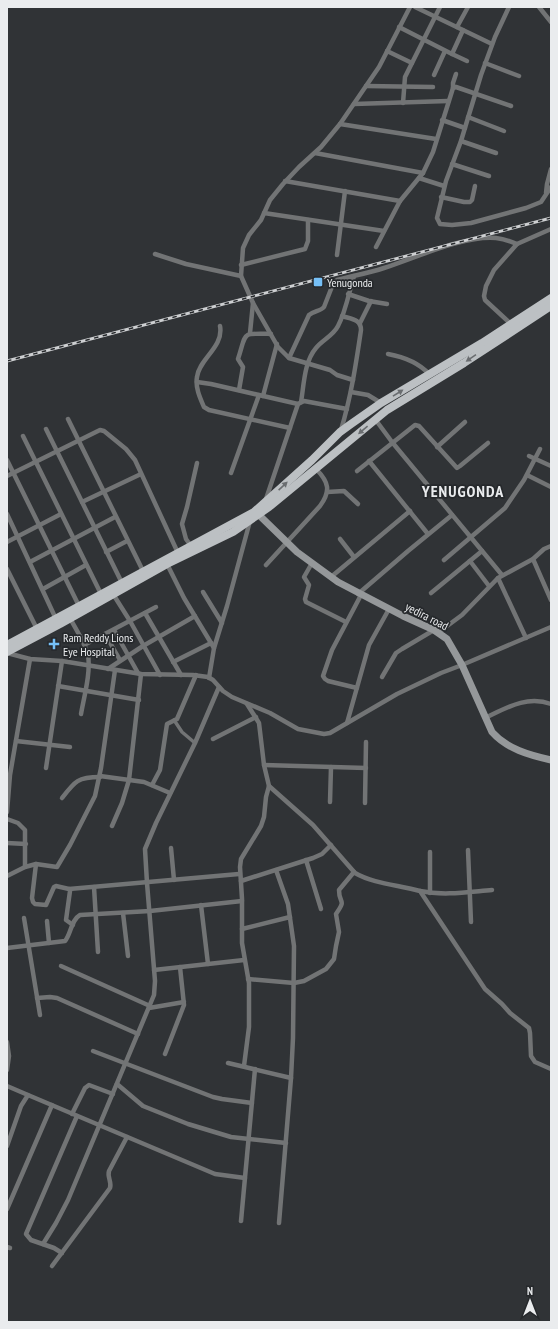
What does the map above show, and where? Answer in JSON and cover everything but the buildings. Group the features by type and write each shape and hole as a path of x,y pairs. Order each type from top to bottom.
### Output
{"highway":[{"path":"7,645 254,512 340,432 381,403 482,343 551,298"},
{"path":"7,652 167,564 233,532 258,515 316,469 375,419 551,306"}],"main road":[{"name":"yedira road","path":"258,515 286,542 332,577 360,594 436,631 447,639 462,665 492,732 500,741 510,747 551,760"}],"street":[{"path":"353,380 337,375 330,370 289,358 277,344 253,303 241,276 243,248 249,235 261,220 270,200 285,181 322,147 354,104 379,67 410,7"},
{"path":"415,7 492,44"},
{"path":"403,102 404,78 440,7"},
{"path":"457,27 468,7"},
{"path":"509,7 492,44 461,141 444,186 436,218 440,224 452,225 471,223 526,208 541,202 551,187"},
{"path":"539,7 551,22"},
{"path":"399,27 467,61"},
{"path":"452,54 463,30"},
{"path":"387,51 412,62"},
{"path":"434,75 445,51"},
{"path":"486,63 519,76"},
{"path":"376,247 400,201 423,173 433,152 456,74"},
{"path":"366,86 434,87"},
{"path":"453,88 456,87 511,106"},
{"path":"354,104 448,101"},
{"path":"468,116 504,130"},
{"path":"442,120 465,128"},
{"path":"340,124 436,139"},
{"path":"461,141 496,153"},
{"path":"315,152 423,173"},
{"path":"452,164 489,176"},
{"path":"546,194 551,169"},
{"path":"419,178 444,186"},
{"path":"285,181 400,201"},
{"path":"441,197 470,202 472,200 475,186"},
{"path":"337,255 345,191"},
{"path":"264,213 384,231"},
{"path":"241,265 305,249 308,241 308,220"},
{"path":"511,324 487,303 484,296 486,286 494,270 517,244 551,229"},
{"path":"289,358 309,315 313,312 321,310 324,307 334,282 337,280 382,269 425,253 466,241 494,238 517,244"},
{"path":"155,254 186,264 241,276"},
{"path":"265,502 299,403 308,364 316,348 337,328 354,276"},
{"path":"348,294 387,304"},
{"path":"340,432 351,392 361,330 360,322 371,301"},
{"path":"250,333 253,303"},
{"path":"342,316 360,322"},
{"path":"220,326 220,337 198,370 197,382 204,407 209,410 290,428"},
{"path":"238,390 243,367 238,359 244,338 250,333 271,334"},
{"path":"231,473 249,419 261,395 277,344"},
{"path":"388,354 414,361 429,374"},
{"path":"197,382 299,403 304,401 347,409"},
{"path":"351,392 368,395 381,403"},
{"path":"68,419 115,517 143,571"},
{"path":"375,419 392,442 471,538 500,577 526,638"},
{"path":"438,447 465,422"},
{"path":"357,471 412,426 417,425 455,467 458,468 488,443"},
{"path":"46,429 122,583"},
{"path":"7,476 100,430 104,431 126,449 135,460 178,553"},
{"path":"23,436 101,594"},
{"path":"444,560 505,508 527,475 540,449"},
{"path":"529,456 551,466"},
{"path":"7,460 79,606"},
{"path":"369,461 428,534"},
{"path":"191,546 186,539 182,524 197,463"},
{"path":"266,565 325,499 327,492 326,483 324,478 316,469"},
{"path":"82,502 141,474"},
{"path":"527,475 551,487"},
{"path":"327,492 344,491 358,504"},
{"path":"332,577 410,511"},
{"path":"7,514 56,619"},
{"path":"7,542 61,514"},
{"path":"357,688 328,681 323,676 332,650 360,594 408,550 452,516"},
{"path":"30,562 115,517"},
{"path":"209,678 214,648 250,521"},
{"path":"340,539 354,557"},
{"path":"106,552 127,541"},
{"path":"382,677 396,653 402,648 462,616 489,586 500,577 533,559 544,549 551,546"},
{"path":"431,593 482,552"},
{"path":"533,559 551,600"},
{"path":"470,562 489,586"},
{"path":"312,563 304,577 309,585 305,599 306,602 346,622"},
{"path":"167,564 214,648"},
{"path":"43,590 86,566"},
{"path":"7,569 37,629"},
{"path":"203,592 222,623"},
{"path":"113,594 144,645 160,675"},
{"path":"84,645 156,607"},
{"path":"347,723 369,645 389,609"},
{"path":"145,613 181,675"},
{"path":"108,669 144,645 195,616"},
{"path":"70,618 88,655 89,665 81,714"},
{"path":"7,652 30,659 62,661 140,674 196,675 209,678 232,697 270,713 302,730 330,733 397,694 441,673 526,638 551,626"},
{"path":"112,826 122,803 129,780 139,700 140,674 114,630"},
{"path":"105,634 120,660"},
{"path":"173,662 212,643"},
{"path":"7,812 10,776 30,659"},
{"path":"46,768 62,661"},
{"path":"7,876 25,867 36,864 58,866 95,796 100,776 115,670"},
{"path":"152,785 160,770 167,724 179,715 196,675"},
{"path":"58,686 139,700"},
{"path":"43,1244 68,1200 150,1007 155,990 145,849 219,687"},
{"path":"485,718 522,702 539,701 551,704"},
{"path":"244,1066 249,1027 248,979 244,960 242,900 239,874 241,859 261,826 269,786 264,765 260,728 256,717 247,704"},
{"path":"213,740 256,717"},
{"path":"174,720 182,732 194,743"},
{"path":"16,741 70,747"},
{"path":"365,803 366,742"},
{"path":"264,765 366,768"},
{"path":"330,802 331,767"},
{"path":"62,798 78,779 100,776 152,785 170,793"},
{"path":"269,786 313,824 354,872 361,876 430,893 450,894 492,890"},
{"path":"7,819 18,823 25,830 25,867"},
{"path":"7,842 26,844"},
{"path":"240,881 322,854 332,845"},
{"path":"171,848 174,880"},
{"path":"468,850 471,922"},
{"path":"430,852 430,893"},
{"path":"306,860 321,909"},
{"path":"36,864 32,902 35,904 46,905 54,887 56,886 69,889 239,874"},
{"path":"276,870 286,899 294,946 291,1078 279,1222"},
{"path":"248,979 294,983 316,976 332,963 339,932 336,914 343,903 339,890 354,872"},
{"path":"94,887 98,952"},
{"path":"69,889 66,920 73,925"},
{"path":"420,891 485,989 510,1013 529,1028 531,1056 535,1062 551,1069"},
{"path":"7,948 65,941 68,938 78,916 150,911 242,900"},
{"path":"201,905 208,964"},
{"path":"123,912 128,956"},
{"path":"242,929 290,917"},
{"path":"24,918 40,1015"},
{"path":"46,922 49,943"},
{"path":"154,970 244,960"},
{"path":"61,966 150,1007 184,1002"},
{"path":"165,1054 183,1009 184,1002 180,967"},
{"path":"37,998 57,998 138,1034"},
{"path":"7,1042 9,1056 7,1070"},
{"path":"93,1051 222,1100 252,1103"},
{"path":"228,1062 291,1078"},
{"path":"241,1221 255,1069"},
{"path":"117,1084 143,1106 161,1114 231,1137 286,1143"},
{"path":"62,1253 31,1240 26,1234 85,1088 89,1085 113,1094"},
{"path":"7,1086 215,1174 245,1178"},
{"path":"7,1146 21,1106 28,1095"},
{"path":"7,1209 52,1105"},
{"path":"52,1266 110,1188 111,1184 108,1175 127,1137"}],"railway":[{"path":"7,361 551,218"}],"place":[{"name":"Yenugonda","path":"318,282"},
{"name":"Ram Reddy Lions Eye Hospital","path":"54,644"}],"district":[{"name":"YENUGONDA","path":"463,491"}]}
